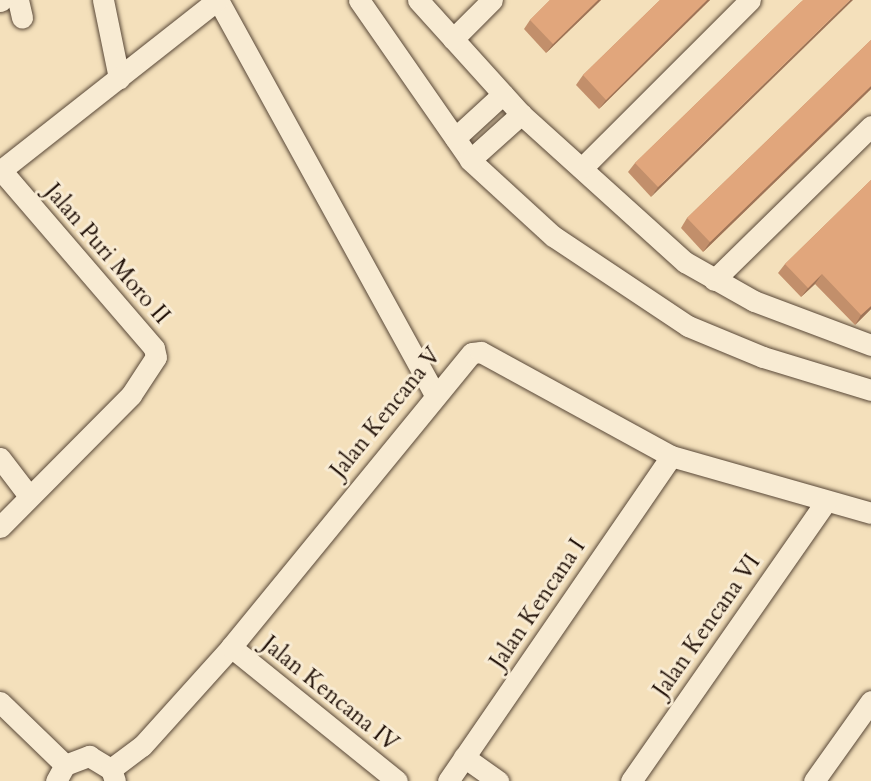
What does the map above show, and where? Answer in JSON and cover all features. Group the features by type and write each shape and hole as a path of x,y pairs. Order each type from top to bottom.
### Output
{"street":[{"path":"103,0 119,78"},
{"path":"0,171 217,0 435,394"},
{"path":"359,0 471,160 553,236 688,326 763,357 871,390"},
{"path":"418,0 521,114 583,167 685,262 754,301 871,345"},
{"path":"453,39 492,0"},
{"path":"583,167 750,0"},
{"path":"455,138 503,94"},
{"path":"471,160 521,114"},
{"path":"714,280 871,127"},
{"name":"Jalan Puri Moro II","path":"0,171 154,348 156,357 131,395 29,496"},
{"name":"Jalan Kencana V","path":"114,776 231,647 463,359 481,352 671,456 871,513"},
{"name":"Jalan Kencana I","path":"448,781 671,456"},
{"path":"0,457 29,496 0,527"},
{"name":"Jalan Kencana VI","path":"631,781 826,501"},
{"name":"Jalan Kencana IV","path":"231,647 397,781"},
{"path":"814,781 871,701"},
{"path":"0,702 60,773 89,756 114,776"},
{"path":"464,757 498,781"}],"building":[{"path":"550,0 598,0 553,44 530,20"},
{"path":"660,0 707,0 606,100 583,75"},
{"path":"803,0 850,0 658,187 635,163"},
{"path":"871,40 871,86 710,242 687,218"},
{"path":"871,180 871,306 861,315 822,274 808,288 785,264"}]}
